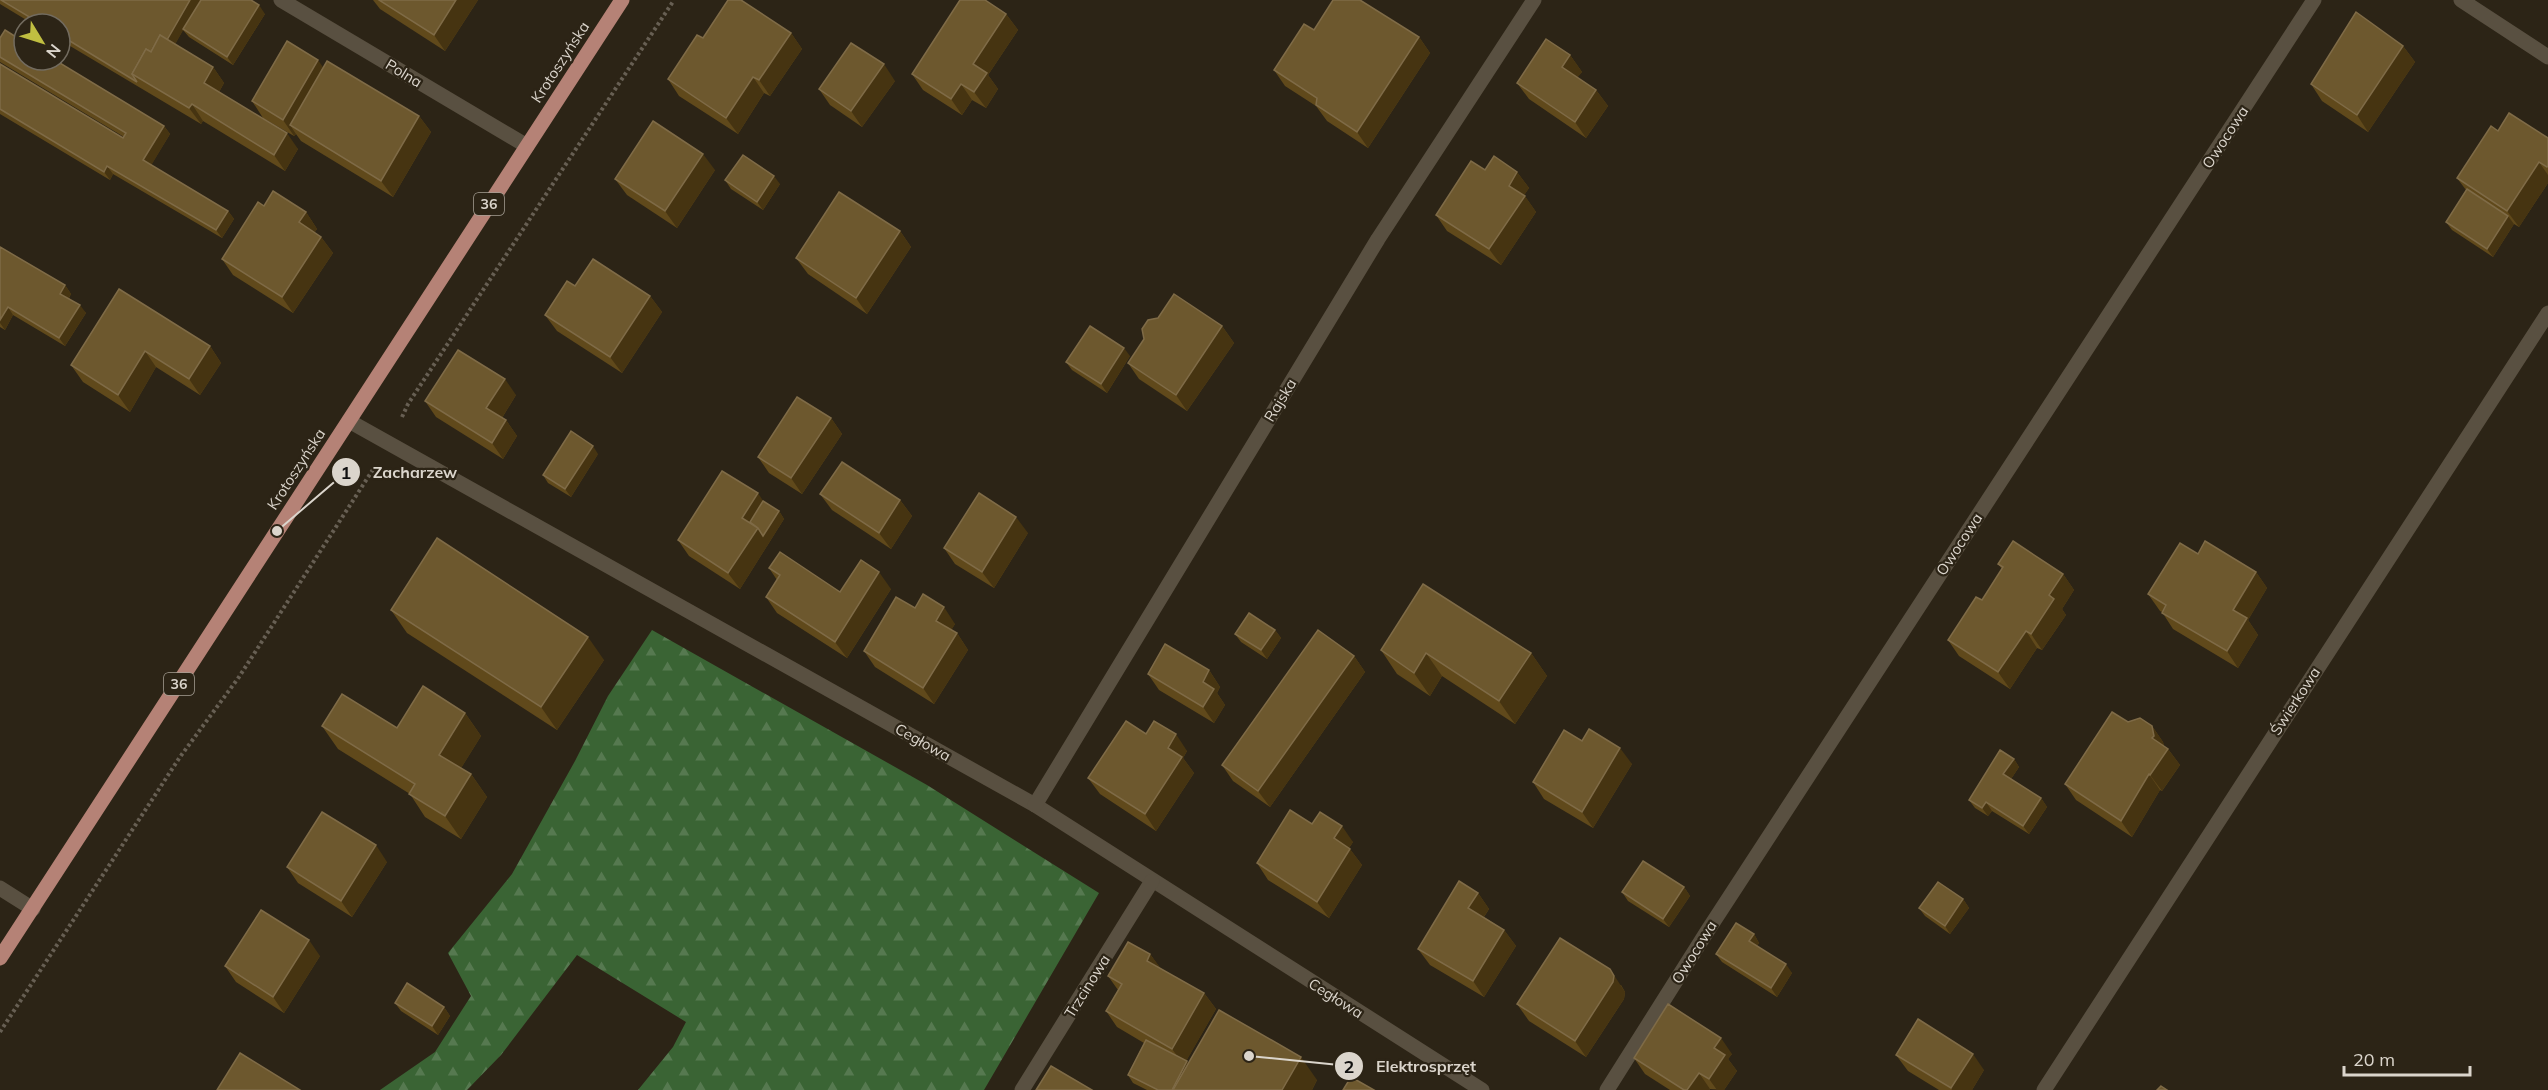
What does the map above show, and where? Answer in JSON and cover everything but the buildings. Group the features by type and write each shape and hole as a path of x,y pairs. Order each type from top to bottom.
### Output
{"main road":[{"name":"Krotoszyńska","path":"0,958 622,0"}],"street":[{"name":"Polna","path":"281,0 527,146"},
{"name":"Rajska","path":"1035,805 1378,239 1534,0"},
{"name":"Owocowa","path":"1607,1090 1714,920 2314,0"},
{"path":"2461,0 2548,57"},
{"name":"Świerkowa","path":"2044,1090 2548,313"},
{"name":"Cegłowa","path":"348,421 1035,805 1482,1090"},
{"name":"Trzcinowa","path":"1022,1090 1152,881"},
{"path":"0,888 33,909"}],"path":[{"path":"0,1032 180,757 238,677 390,444 408,404 674,0"}],"green space":[{"path":"652,630 927,785 1099,893 984,1090 638,1090 673,1047 686,1022 577,955 501,1055 467,1090 380,1090 435,1052 471,996 448,953 512,874 575,761 608,696"}],"place":[{"name":"Zacharzew","path":"277,531"},
{"name":"Elektrosprzęt","path":"1249,1056"}]}
